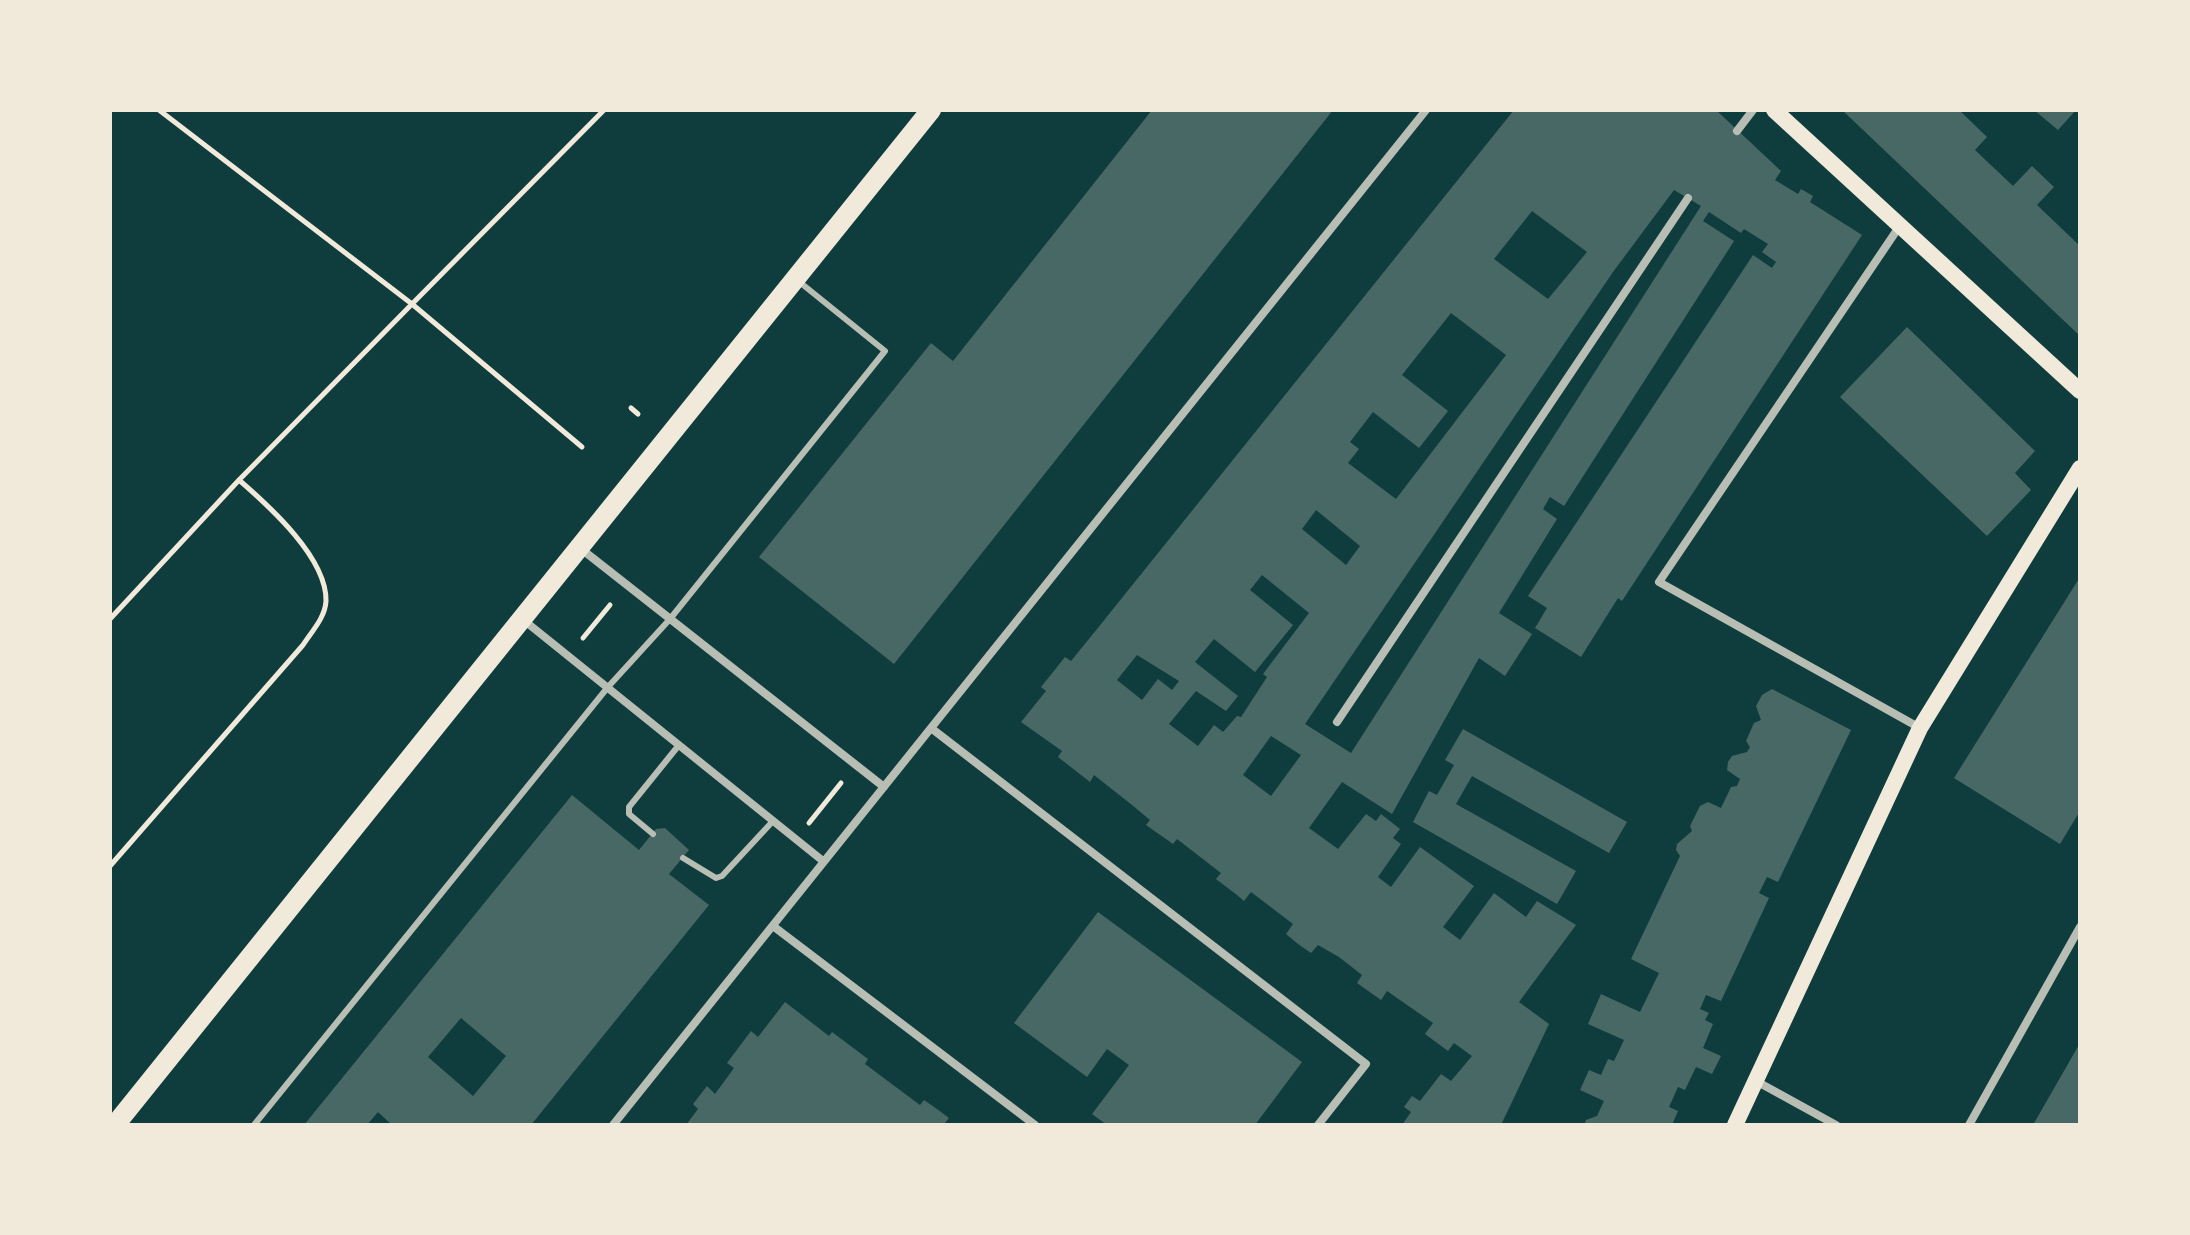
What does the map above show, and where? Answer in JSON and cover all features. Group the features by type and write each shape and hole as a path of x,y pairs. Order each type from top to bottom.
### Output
{"main road":[{"path":"115,1125 931,110"},
{"path":"1774,110 2080,391"},
{"path":"1735,1125 1920,728 2080,468"}],"street":[{"path":"613,1125 1426,110"},
{"path":"1737,131 1753,110"},
{"path":"1337,722 1688,198"},
{"path":"1899,227 1659,582 1920,728"},
{"path":"579,547 884,787"},
{"path":"521,617 823,861"},
{"path":"931,728 1366,1064 1318,1125"},
{"path":"773,926 1035,1125"},
{"path":"1969,1125 2080,927"},
{"path":"1756,1081 1836,1125"}],"lane":[{"path":"254,1125 608,687 670,619 885,351 794,278"},
{"path":"653,834 629,814 629,807 679,745"},
{"path":"683,858 716,878 722,876 773,821"}],"path":[{"path":"159,110 412,304 582,447"},
{"path":"110,619 239,480 604,110"},
{"path":"631,408 638,414"},
{"path":"110,866 303,645 321,620 326,601 323,584 300,540 239,480"},
{"path":"583,638 610,605"},
{"path":"809,823 841,783"}],"building":[{"path":"1152,110 1333,110 894,664 759,557 931,343 953,361"},
{"path":"1514,110 1716,110 1781,171 1775,180 1798,194 1801,189 1813,196 1810,202 1862,235 1622,601 1618,598 1581,657 1535,628 1547,608 1528,596 1753,255 1772,268 1776,262 1762,252 1768,244 1744,229 1741,233 1709,212 1703,221 1734,241 1564,506 1550,497 1543,509 1557,519 1499,613 1532,634 1505,676 1479,658 1392,814 1342,782 1309,828 1338,849 1366,814 1376,821 1381,814 1400,829 1393,838 1401,844 1378,877 1391,887 1420,847 1474,886 1443,927 1460,940 1494,893 1526,917 1537,901 1576,925 1519,1002 1549,1024 1501,1125 1402,1125 1411,1112 1404,1107 1412,1096 1420,1101 1441,1074 1451,1081 1472,1056 1454,1043 1448,1051 1425,1034 1433,1023 1387,991 1381,1000 1357,983 1362,975 1339,957 1318,945 1311,953 1298,944 1286,934 1293,924 1251,892 1244,901 1216,879 1221,873 1177,839 1173,844 1146,825 1150,820 1132,805 1094,775 1090,782 1058,757 1062,751 1021,722 1046,691 1041,687 1065,657 1071,661","holes":["1674,190 1701,206 1351,753 1305,724 1613,272","1532,211 1587,252 1548,299 1494,259","1451,313 1506,355 1396,499 1348,463 1359,449 1350,442 1373,412 1419,448 1448,411 1402,375","1316,510 1360,546 1346,565 1302,529","1262,575 1309,613 1263,674 1267,677 1241,717 1237,716 1223,732 1214,725 1198,746 1169,724 1196,691 1226,711 1238,696 1195,662 1214,639 1255,672 1293,625 1250,590","1137,655 1179,681 1172,690 1158,679 1142,700 1117,680","1271,736 1301,755 1271,796 1243,775"]},
{"path":"1842,110 1959,110 1987,137 1975,150 2013,186 2032,166 2054,187 2037,205 2080,246 2080,336"},
{"path":"2034,110 2076,110 2058,130"},
{"path":"1907,327 2035,451 2015,473 2031,490 1987,536 1840,397"},
{"path":"2080,577 2080,811 2060,844 1954,778"},
{"path":"1772,689 1851,730 1778,882 1767,877 1759,893 1769,898 1721,1001 1706,995 1700,1009 1709,1013 1705,1020 1713,1024 1703,1048 1721,1056 1712,1074 1696,1067 1685,1090 1678,1087 1669,1107 1678,1111 1672,1125 1584,1125 1586,1120 1597,1116 1604,1101 1580,1090 1589,1070 1601,1075 1608,1059 1614,1061 1624,1040 1588,1024 1601,994 1640,1012 1659,973 1631,959 1680,856 1676,850 1677,844 1692,831 1690,826 1700,806 1708,802 1721,808 1731,787 1737,786 1740,779 1727,770 1728,762 1732,756 1747,752 1750,747 1746,741 1754,723 1761,720 1756,706 1762,695"},
{"path":"1463,729 1627,822 1609,853 1472,776 1456,804 1576,871 1557,904 1413,822 1429,791 1437,795 1454,765 1445,760"},
{"path":"572,795 639,850 656,829 665,828 689,850 669,874 709,905 531,1125 392,1125 378,1112 367,1125 304,1125","holes":["461,1018 506,1056 473,1096 428,1057"]},
{"path":"1098,912 1302,1062 1255,1125 1107,1125 1092,1114 1129,1065 1107,1049 1087,1077 1014,1023"},
{"path":"785,1002 829,1036 832,1032 868,1059 865,1064 920,1105 924,1100 949,1118 945,1123 947,1125 686,1125 698,1109 693,1104 707,1086 715,1094 734,1068 727,1063 751,1031 758,1037"},
{"path":"2080,1043 2080,1125 2033,1125"}]}
